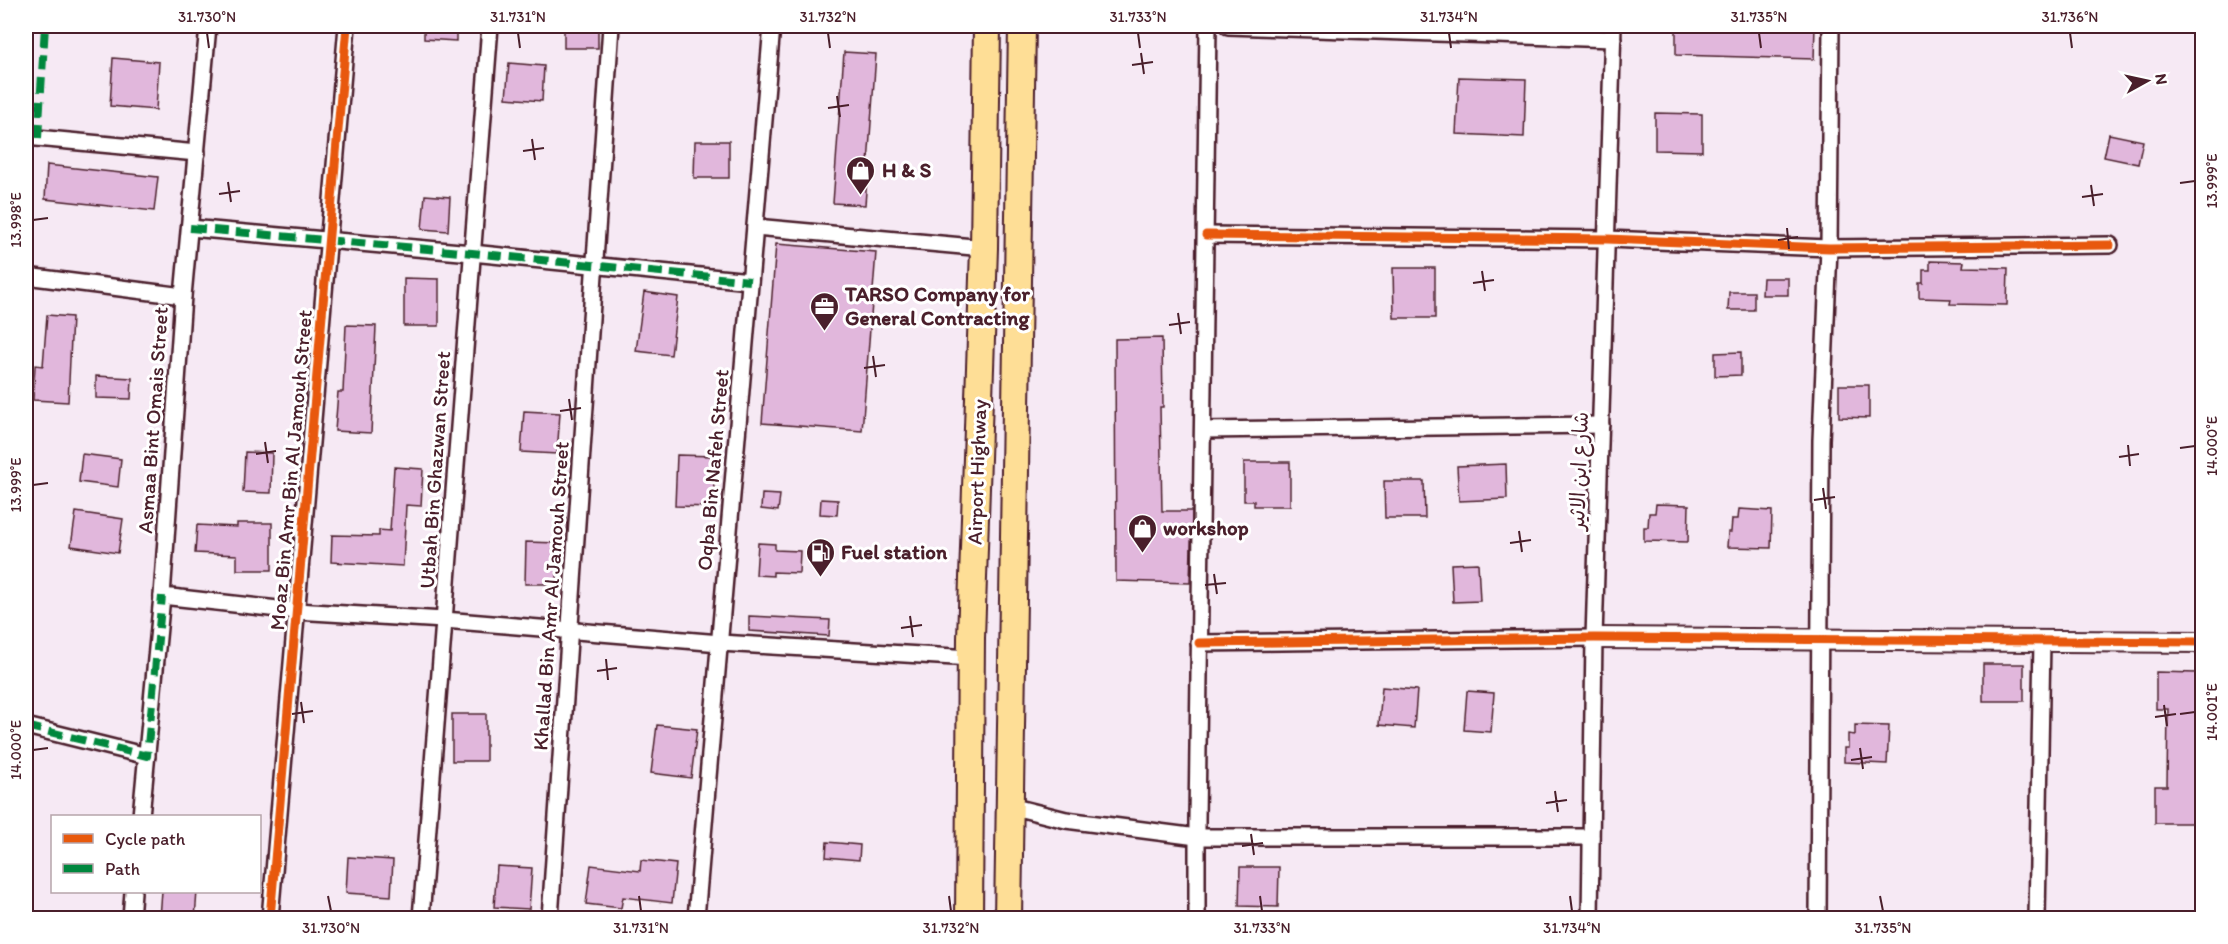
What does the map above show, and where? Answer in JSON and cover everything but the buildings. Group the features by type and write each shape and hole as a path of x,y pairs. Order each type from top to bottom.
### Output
{"highway":[{"name":"Airport Highway","path":"969,918 971,658 984,248 987,26"},
{"name":"Airport Highway","path":"1008,918 1022,26"}],"street":[{"name":"Asmaa Bint Omais Street","path":"141,815 162,596 183,296 208,26"},
{"name":"Moaz Bin Amr Bin Al Jamouh Street","path":"270,918 347,26"},
{"name":"Utbah Bin Ghazwan Street","path":"421,918 490,26"},
{"name":"Khallad Bin Amr Al Jamouh Street","path":"550,918 611,26"},
{"name":"Oqba Bin Nafeh Street","path":"696,918 772,26"},
{"path":"1197,918 1208,26"},
{"path":"1228,26 1613,32"},
{"path":"1818,918 1821,440 1829,248 1831,26"},
{"name":"شارع ابن الاثير","path":"1590,918 1594,638 1613,32"},
{"path":"26,137 197,153"},
{"path":"755,227 984,248"},
{"path":"190,228 750,281"},
{"path":"1206,235 1607,238 1829,248 2110,245"},
{"path":"26,276 183,296"},
{"path":"1203,430 1601,425"},
{"path":"162,596 296,611 444,620 570,632 971,658"},
{"path":"1199,643 1594,638 2202,642"},
{"path":"2037,918 2042,640"},
{"path":"26,726 147,756"},
{"path":"1010,806 1066,820 1197,837 1591,837"},
{"path":"131,918 134,893"}],"marked path":[{"path":"38,138 45,26"},
{"path":"190,228 750,281"},
{"path":"26,726 147,756 162,596"}],"cycle path":[{"path":"270,918 347,26"},
{"path":"1206,235 1607,239 1829,248 2110,245"},
{"path":"1199,643 1594,638 2202,642"}],"place":[{"name":"H & S","path":"861,196"},
{"name":"TARSO Company for General Contracting","path":"824,332"},
{"name":"workshop","path":"1142,554"},
{"name":"Fuel station","path":"820,578"}]}
